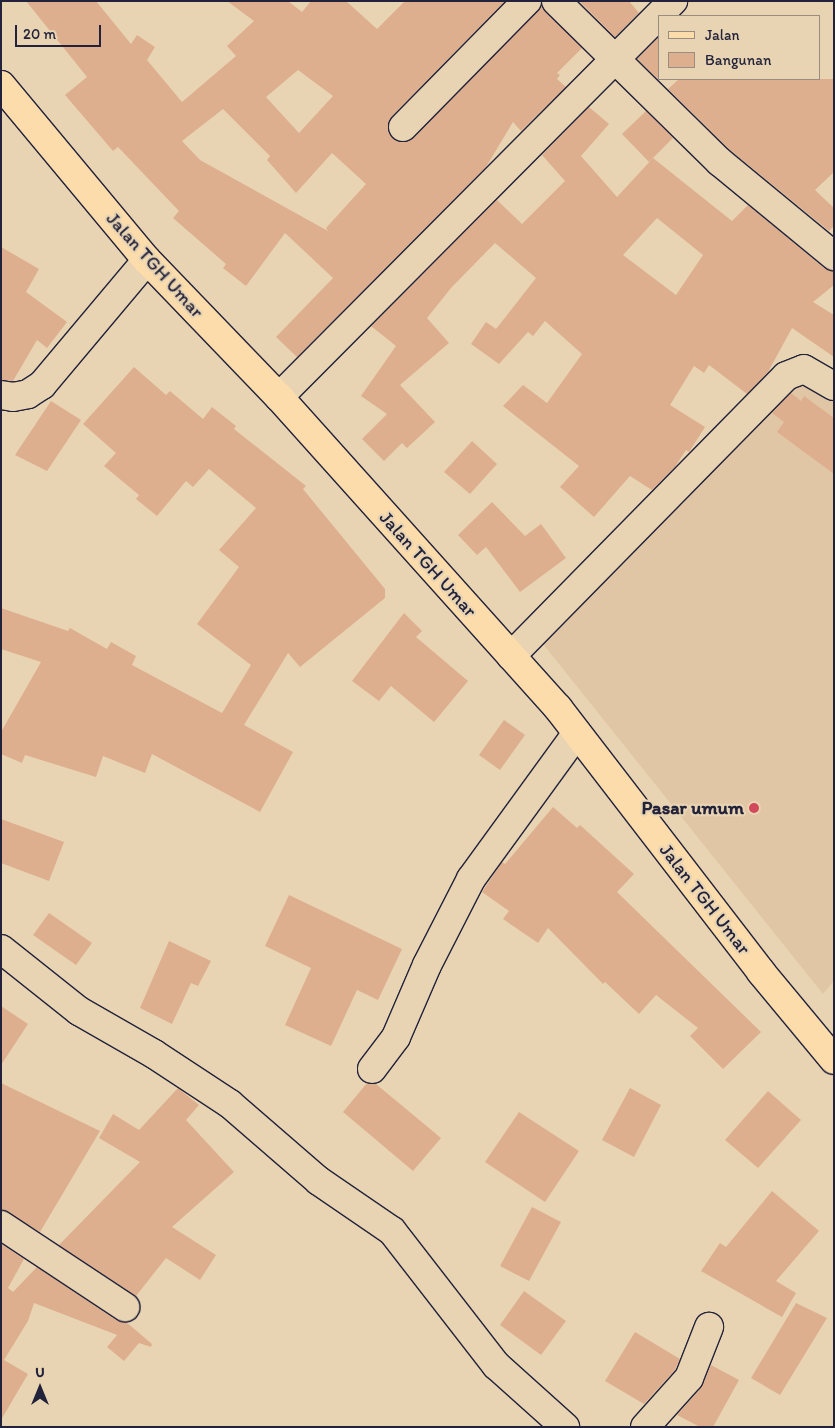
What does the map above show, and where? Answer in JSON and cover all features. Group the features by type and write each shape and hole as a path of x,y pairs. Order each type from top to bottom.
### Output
{"main road":[{"name":"Jalan TGH Umar","path":"1,85 147,260 279,397 511,656 577,733 761,972 834,1060"}],"street":[{"path":"403,127 526,1"},
{"path":"556,1 720,162 834,256"},
{"path":"659,15 673,1"},
{"path":"279,397 658,16"},
{"path":"1,395 13,397 28,394 42,384 147,260"},
{"path":"511,656 786,376 804,369 834,386"},
{"path":"372,1070 396,1037 427,965 471,879 577,733"},
{"path":"1,948 79,1011 154,1054 230,1104 299,1165 392,1232 496,1365 565,1427"},
{"path":"1,1225 125,1307"},
{"path":"645,1427 688,1378 710,1327"}],"shaded area":[{"name":"Pasar umum","path":"803,353 834,379 834,981 823,994 535,634"}],"building":[{"path":"26,1 96,1 131,44 137,35 155,47 147,60 182,102 236,56 227,46 254,21 227,1 288,1 302,12 311,1 346,1 377,29 405,1 505,1 392,116 388,132 400,142 414,138 541,6 582,48 557,73 560,75 557,79 566,87 521,131 513,122 486,167 297,357 276,337 333,278 285,233 246,286 223,268 226,264 173,218 179,211 118,147 113,151 65,95 87,77","holes":["298,70 333,96 299,133 266,97","223,109 270,156 267,160 296,193 332,153 366,184 326,228 328,231 200,160 182,141"]},
{"path":"579,1 629,1 639,13 615,37"},
{"path":"658,38 658,79 637,59"},
{"path":"834,79 834,172 815,190 834,208 834,226 829,231 730,150 668,89 678,80"},
{"path":"589,107 609,124 581,156 617,197 653,158 732,221 748,205 824,268 834,271 834,285 813,302 834,315 834,357 792,328 768,372 747,394 709,365 704,373 694,366 670,405 705,427 689,452 686,450 675,467 652,490 630,476 594,517 560,487 579,466 503,406 523,385 547,403 582,354 545,321 533,336 528,332 499,364 471,344 486,322 496,329 536,278 495,243 451,288 427,318 449,343 400,385 435,422 407,448 402,443 384,461 362,439 387,414 361,396 396,346 371,326 497,200 522,224 565,181 542,155","holes":["657,218 703,255 676,295 623,255"]},
{"path":"646,111 673,138 649,162 622,134"},
{"path":"1,247 39,269 26,292 67,322 47,348 37,340 13,381 1,380"},
{"path":"134,367 166,395 170,391 203,419 212,407 236,426 234,429 306,486 303,489 385,589 385,598 300,667 288,653 244,725 293,752 260,812 152,754 145,773 103,756 96,777 25,755 22,763 1,754 1,732 41,662 1,649 1,608 68,631 70,628 107,649 111,642 136,656 132,665 222,713 251,665 197,624 239,567 219,550 256,508 209,469 193,487 186,481 157,516 136,499 139,495 104,466 116,453 83,424"},
{"path":"791,393 801,401 804,396 834,418 834,474 777,432 784,422 772,413"},
{"path":"51,401 81,420 47,471 15,455"},
{"path":"472,441 497,464 470,494 444,472"},
{"path":"492,502 525,536 541,524 566,558 520,592 486,547 477,555 458,535"},
{"path":"404,613 422,631 416,637 468,681 434,722 391,686 379,701 352,681"},
{"path":"504,720 525,735 500,770 479,755"},
{"path":"553,807 577,828 580,825 634,874 617,892 761,1032 723,1069 690,1036 698,1028 656,995 639,1014 605,982 603,984 548,928 538,943 503,919 509,911 482,892 502,862 505,864"},
{"path":"1,819 64,842 49,881 1,863"},
{"path":"289,895 402,949 378,1000 357,990 331,1046 285,1025 311,968 265,946"},
{"path":"49,913 92,943 76,965 33,935"},
{"path":"169,941 211,961 198,986 191,983 172,1024 140,1008"},
{"path":"1,1006 28,1024 1,1065"},
{"path":"1,1083 100,1131 40,1232 1,1209"},
{"path":"367,1083 376,1084 441,1138 413,1171 343,1112"},
{"path":"178,1088 199,1105 186,1120 234,1172 172,1227 216,1255 200,1280 166,1258 136,1296 59,1245 140,1162 99,1138 113,1114 139,1130"},
{"path":"630,1088 661,1105 634,1157 602,1140"},
{"path":"768,1091 801,1120 758,1168 725,1140"},
{"path":"519,1112 579,1151 545,1202 485,1162"},
{"path":"772,1191 819,1231 776,1281 796,1293 782,1317 701,1271 720,1243 726,1247"},
{"path":"532,1207 561,1222 529,1281 500,1266"},
{"path":"1,1244 24,1259 8,1288 13,1292 37,1267 116,1320 126,1322 152,1344 151,1347 139,1343 124,1361 107,1347 117,1335 34,1303 28,1321 4,1360 28,1374 1,1420"},
{"path":"524,1291 566,1321 541,1355 500,1325"},
{"path":"796,1303 827,1318 780,1395 751,1378"},
{"path":"635,1332 680,1359 675,1370 644,1404 605,1381"},
{"path":"711,1365 739,1380 713,1427 700,1427 677,1415 701,1388"}],"place":[{"name":"Pasar umum","path":"754,808"}]}
